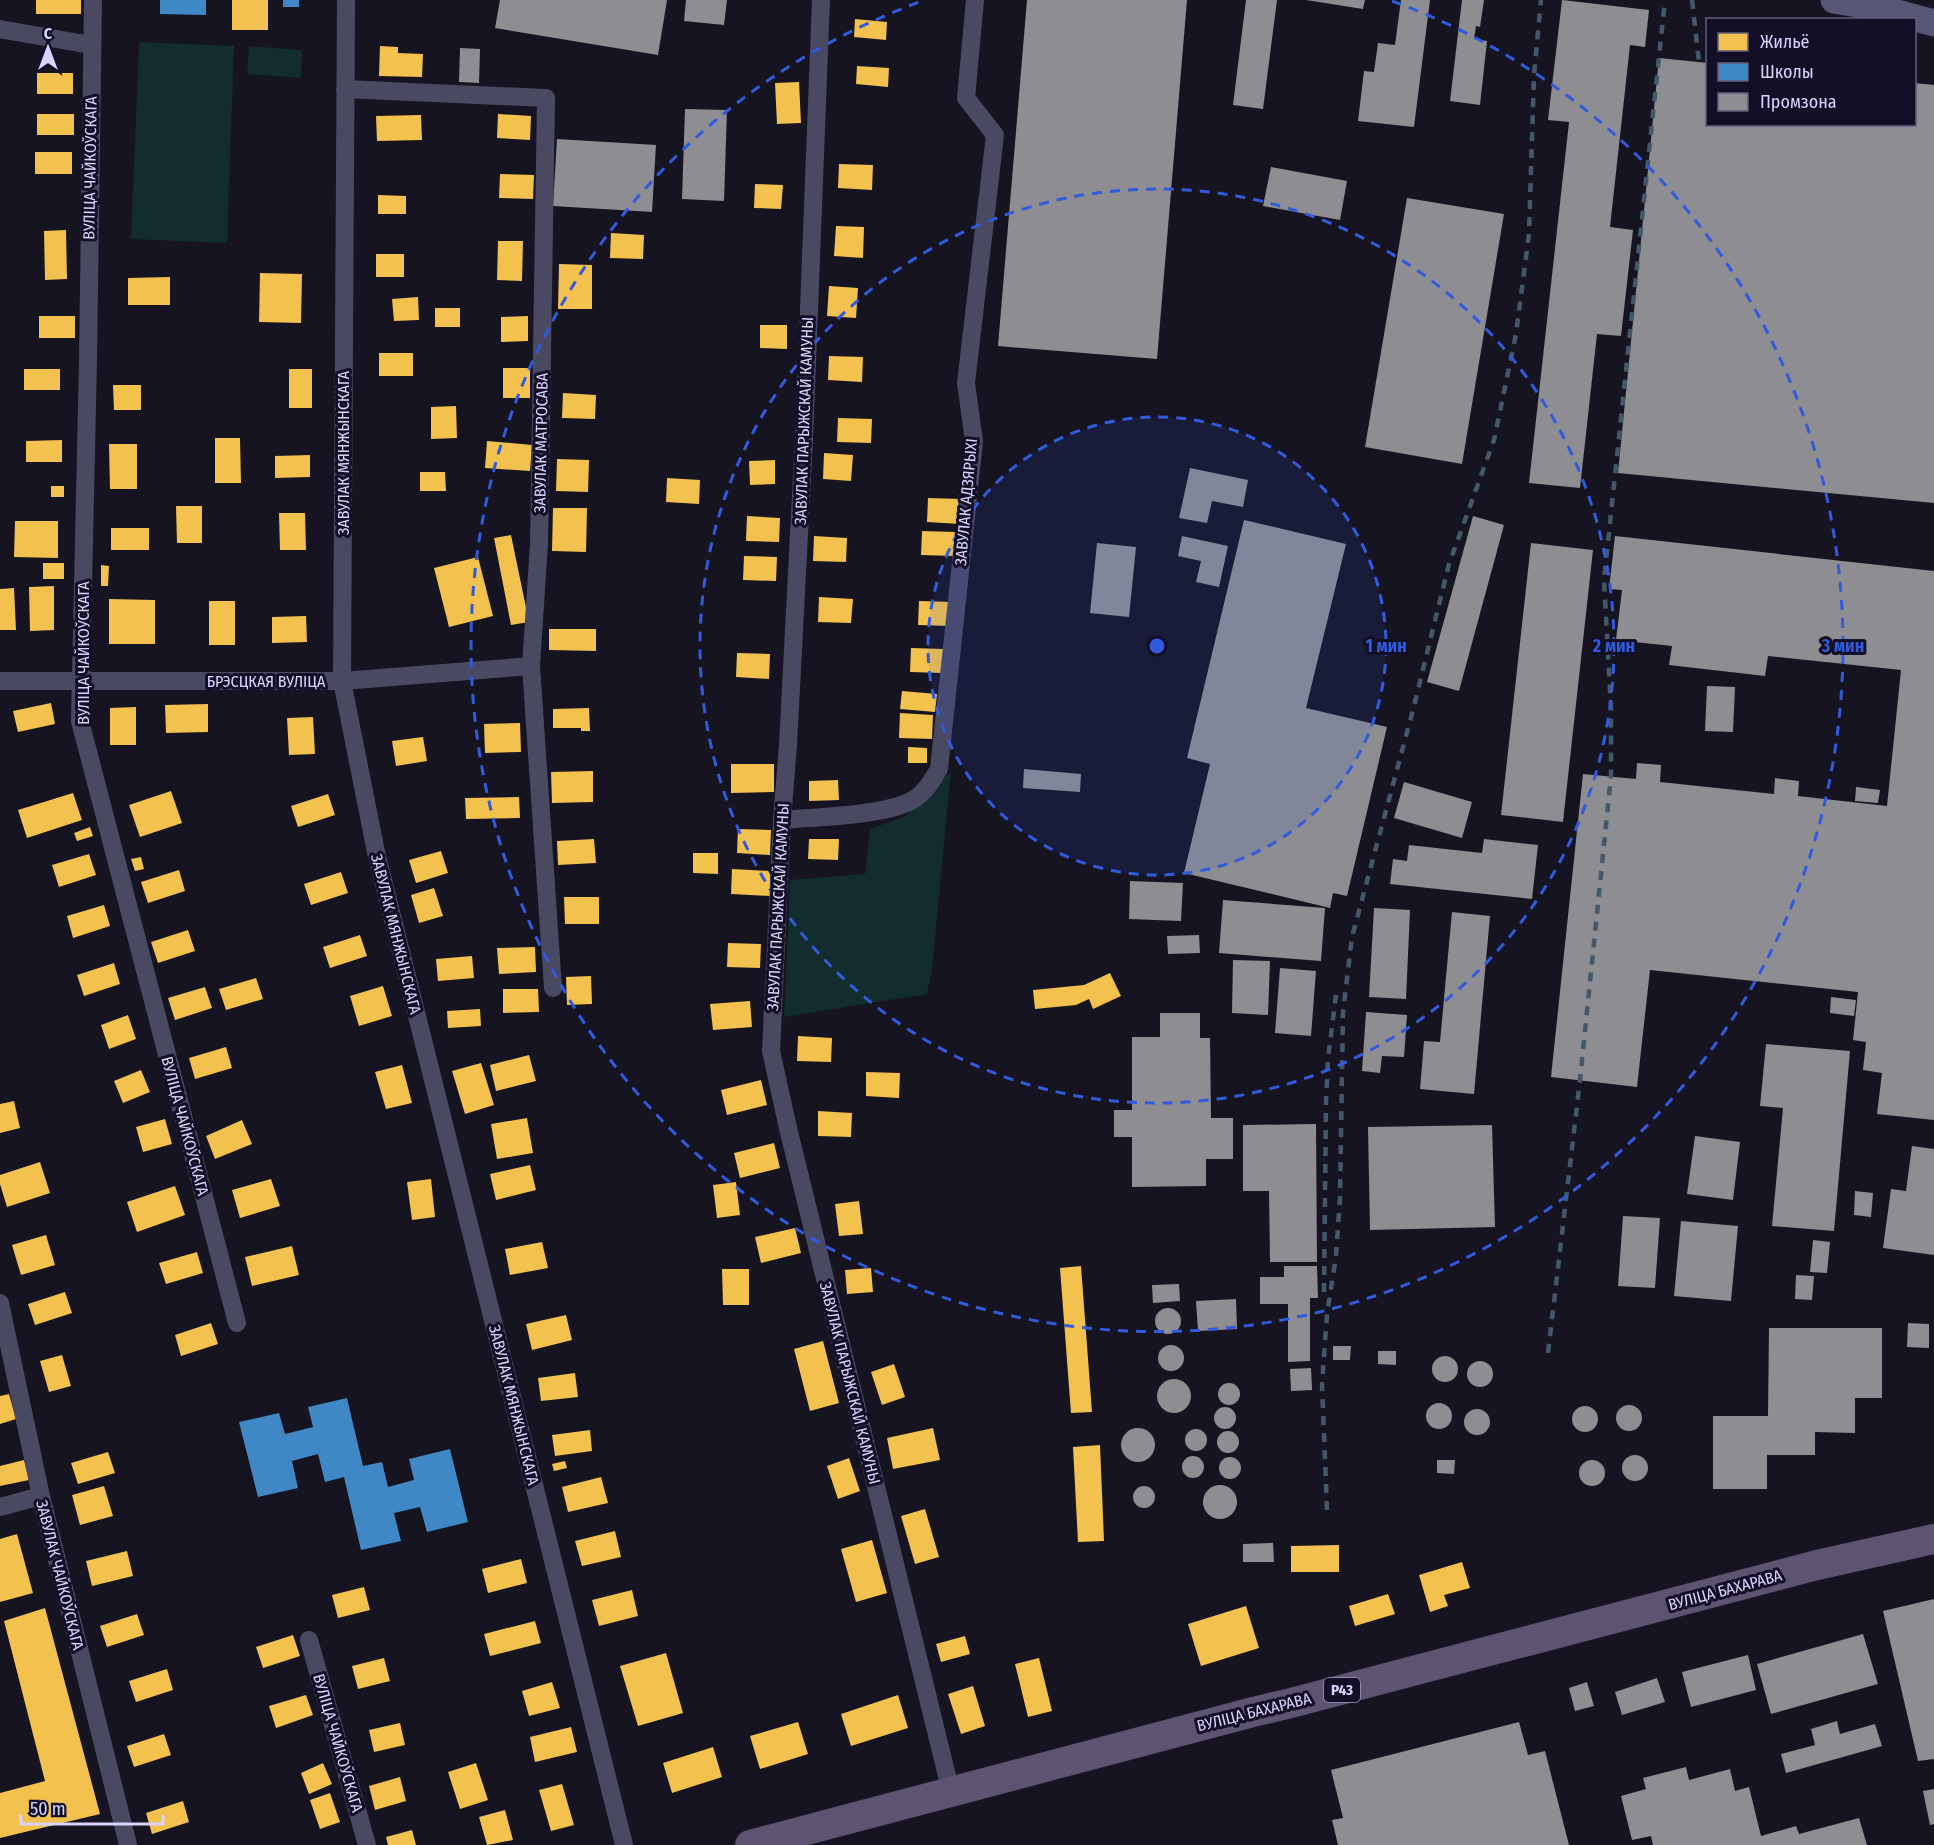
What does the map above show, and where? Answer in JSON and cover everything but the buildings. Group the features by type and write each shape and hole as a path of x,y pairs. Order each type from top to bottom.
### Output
{"main road":[{"path":"1834,0 1875,7 1916,18"},
{"path":"1916,18 1934,23"},
{"name":"ВУЛІЦА БАХАРАВА","path":"750,1845 1817,1565 1934,1539"}],"street":[{"name":"ВУЛІЦА ЧАЙКОЎСКАГА","path":"93,0 80,722 237,1323"},
{"name":"ЗАВУЛАК МЯНЖЫНСКАГА","path":"346,0 342,681 376,852 624,1845"},
{"name":"ЗАВУЛАК ПАРЫЖСКАЙ КАМУНЫ","path":"821,0 804,440 771,1051 951,1792"},
{"name":"ЗАВУЛАК АДЗЯРЫХІ","path":"782,820 899,806 914,799 927,788 939,769 974,441 966,383 994,135 966,98 975,0"},
{"path":"0,29 91,45"},
{"name":"ЗАВУЛАК МАТРОСАВА","path":"345,89 546,98 539,544 531,666 553,988"},
{"name":"БРЭСЦКАЯ ВУЛІЦА","path":"0,681 342,681 531,666"},
{"name":"ЗАВУЛАК ЧАЙКОЎСКАГА","path":"0,1303 40,1496 128,1845"},
{"path":"0,1507 40,1496"},
{"name":"ВУЛІЦА ЧАЙКОЎСКАГА","path":"309,1640 367,1845"}],"green space":[{"path":"139,42 234,46 227,243 131,239"},
{"path":"249,46 302,50 301,78 247,74"},
{"path":"951,771 932,969 927,994 784,1017 790,880 865,874 870,829 906,816"}],"railway":[{"path":"1327,1510 1322,1385 1327,1314 1336,1256 1340,1198 1343,1012 1352,937 1413,710 1449,564 1494,440 1516,334 1529,234 1534,75 1541,0"},
{"path":"1548,1353 1580,1080 1611,776 1611,708 1604,580 1665,0"},
{"path":"1692,0 1699,62"},
{"path":"1324,1292 1326,1102 1328,1059 1336,995"}]}
